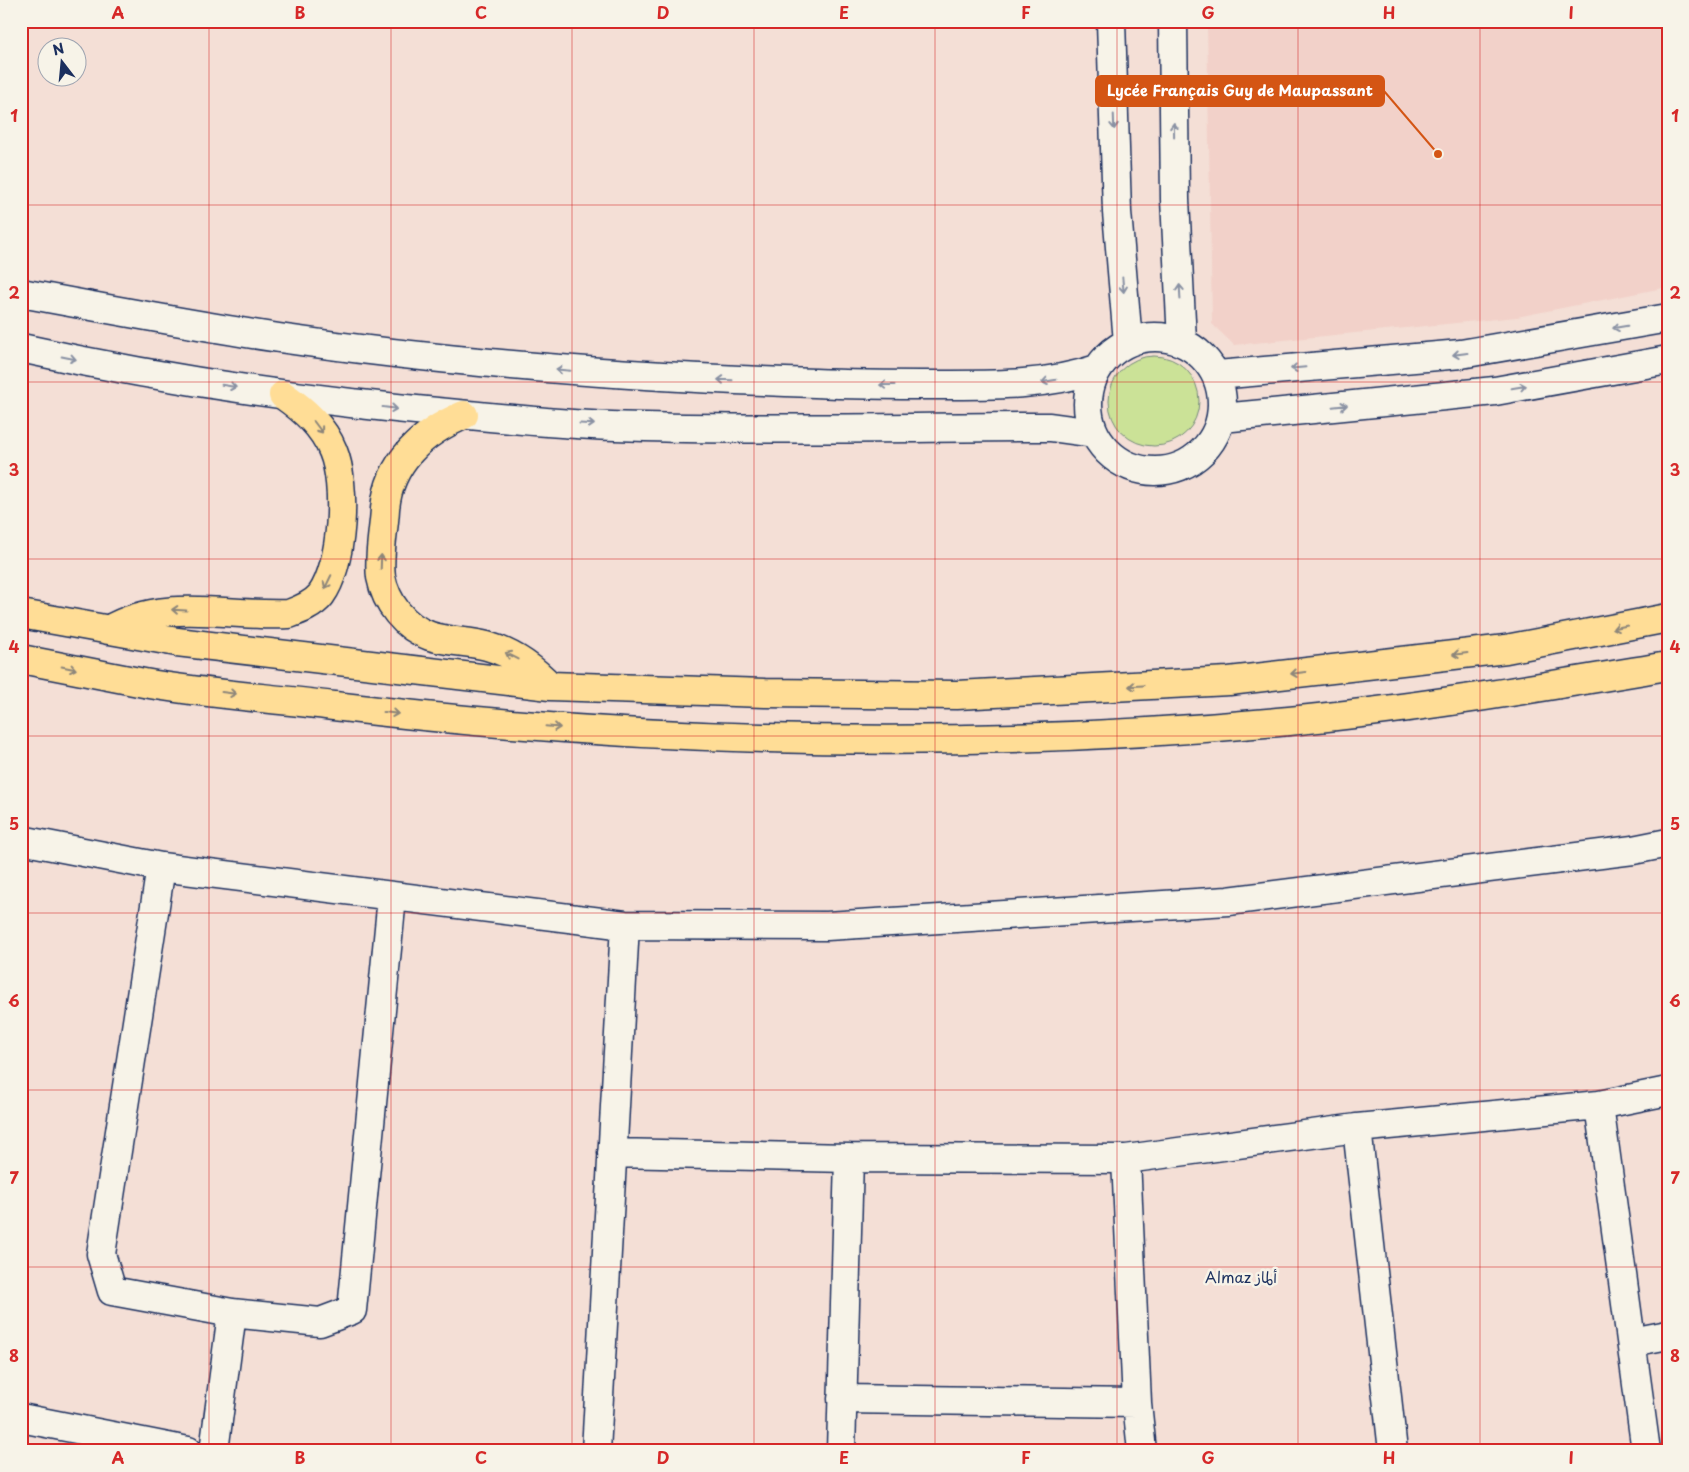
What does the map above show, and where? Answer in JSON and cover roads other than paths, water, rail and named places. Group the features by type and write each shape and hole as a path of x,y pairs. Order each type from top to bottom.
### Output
{"highway":[{"path":"108,630 138,615 171,610 289,614 305,608 319,597 329,582 334,564 343,498 340,473 332,450 320,428 303,409 283,395"},
{"path":"464,415 429,432 415,445 393,477 387,495 382,556 381,576 387,595 397,613 412,627 430,636 485,645 504,652 537,672 550,686"},
{"path":"21,614 191,644 550,686 765,693 958,695 1229,681 1506,649 1668,618"},
{"path":"21,658 148,684 419,716 627,733 842,739 1046,738 1289,721 1470,699 1668,666"}],"street":[{"path":"1111,21 1117,212 1128,342"},
{"path":"1172,21 1175,199 1182,341"},
{"path":"21,292 137,315 280,338 424,356 568,370 713,380 858,385 1003,385 1051,382 1096,369"},
{"path":"1217,375 1461,354 1668,318"},
{"path":"1145,337 1164,337 1182,341 1208,361 1217,375 1223,396 1222,418 1214,438 1201,454 1183,466 1163,471 1142,470 1122,463 1105,450 1094,433 1087,401 1090,384 1096,369 1110,353 1128,342 1145,337"},
{"path":"21,348 163,376 283,395 464,415 643,427 1043,427 1094,433"},
{"path":"1222,418 1495,391 1668,360"},
{"path":"21,840 161,867 625,925 827,926 1228,901 1633,850 1668,843"},
{"path":"161,867 101,1254 112,1292 232,1314 320,1322 352,1310 392,897"},
{"path":"596,1451 625,925"},
{"path":"612,1153 849,1158 1126,1159 1357,1128 1599,1106 1668,1091"},
{"path":"1599,1106 1646,1451"},
{"path":"1357,1128 1393,1451"},
{"path":"841,1451 849,1158"},
{"path":"1126,1159 1137,1403 1142,1451"},
{"path":"214,1451 232,1314"},
{"path":"1632,1342 1668,1335"},
{"path":"842,1399 1137,1403"},
{"path":"21,1418 188,1451"}],"place":[{"name":"Lycée Français Guy de Maupassant","path":"1438,154"}],"district":[{"name":"Almaz ألماز","path":"1241,1276"}]}
